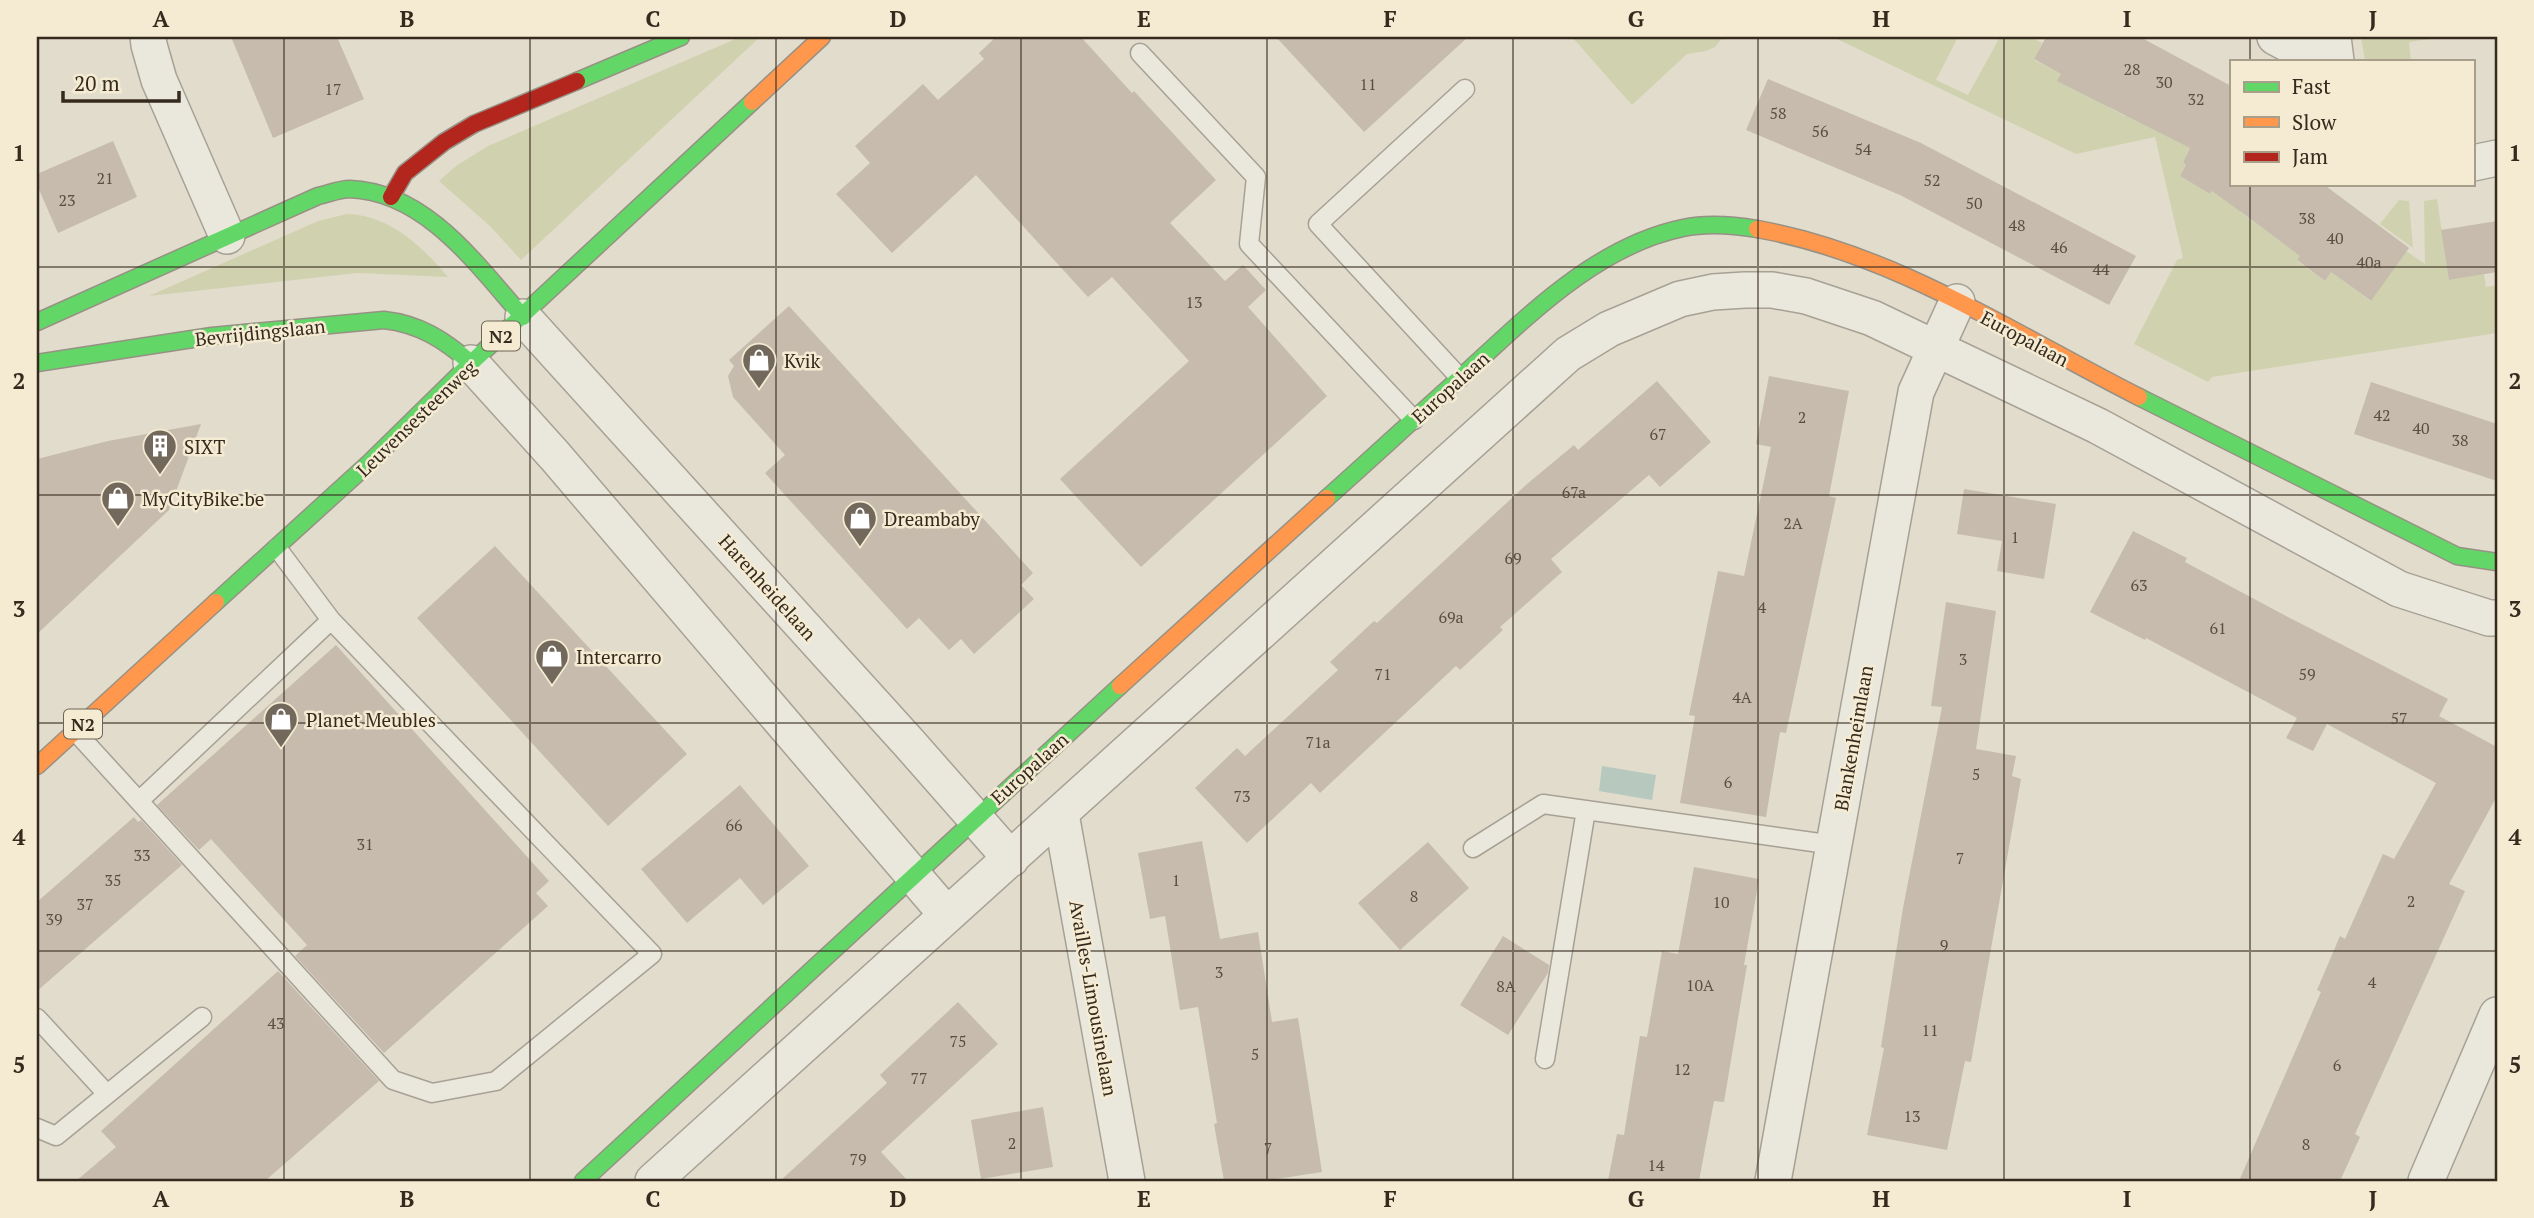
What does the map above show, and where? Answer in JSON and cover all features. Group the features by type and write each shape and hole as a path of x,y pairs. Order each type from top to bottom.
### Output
{"street":[{"path":"148,37 159,80 227,236"},
{"path":"391,197 405,173 415,164 474,124 681,37"},
{"name":"Leuvensesteenweg","path":"37,766 369,463 471,363 822,37"},
{"path":"2275,37 2317,60"},
{"path":"2333,37 2336,60"},
{"path":"2474,163 2497,158"},
{"path":"37,322 227,236 318,197 347,189 374,191 410,205 447,235 523,317"},
{"name":"Europalaan","path":"583,1181 974,818 1559,291 1605,259 1686,227 1750,227 1805,239 1866,262 1957,302 2116,385 2458,556 2497,562"},
{"path":"653,1181 1568,354 1609,329 1681,299 1713,292 1772,290 1806,296 1872,318 2098,426 2399,589 2489,618 2497,618"},
{"name":"Blankenheimlaan","path":"1773,1181 1916,391 1957,302"},
{"name":"Harenheidelaan","path":"523,317 1011,859"},
{"name":"Bevrijdingslaan","path":"37,363 212,336 384,320 403,322 440,336 471,363"},
{"path":"471,363 564,467 947,915"},
{"name":"Availles-Limousinelaan","path":"1061,814 1127,1181"},
{"path":"2426,1181 2497,1015"}],"lane":[{"path":"1140,52 1256,177 1249,244 1414,420"},
{"path":"1460,378 1318,224 1465,89"},
{"path":"75,731 393,1080 432,1093 496,1081 652,954 331,620 277,548"},
{"path":"140,800 331,620"},
{"path":"1473,848 1543,804 1834,845"},
{"path":"1545,1059 1586,810"},
{"path":"37,1128 56,1136 202,1017"},
{"path":"37,1018 107,1094"}],"green space":[{"path":"740,37 760,37 521,260 491,227 439,181 456,166 488,146"},
{"path":"1572,37 1723,37 1715,47 1687,54 1632,105"},
{"path":"1833,37 1958,37 1936,80 1968,95 2000,37 2031,37 2042,43 2034,60 2069,78 2085,61 2098,37 2131,37 2103,88 2114,95 2108,107 2125,116 2130,107 2191,145 2180,176 2210,194 2230,165 2230,186 2259,186 2240,212 2301,256 2297,261 2325,281 2331,272 2370,301 2406,251 2425,264 2424,201 2437,199 2449,280 2484,274 2486,287 2497,285 2497,333 2212,377 2208,382 2134,344 2177,260 2183,258 2155,137 2076,154"},
{"path":"2361,37 2443,37 2409,42 2411,60 2365,60"},
{"path":"2399,200 2409,201 2413,248 2380,224"},
{"path":"347,214 377,220 404,234 448,277 357,273 149,296 318,221"}],"shaded area":[{"path":"1602,766 1656,775 1652,800 1599,791"}],"building":[{"path":"231,37 337,37 364,99 273,138"},
{"path":"996,37 1081,37 1132,93 1134,91 1216,180 1170,223 1225,281 1243,265 1266,290 1248,307 1327,396 1141,567 1060,479 1189,361 1112,277 1088,297 976,175 892,253 836,194 870,163 855,146 923,84 938,100 984,59 979,53"},
{"path":"1276,37 1468,37 1364,132"},
{"path":"2046,37 2140,37 2230,85 2230,186 2326,186 2409,248 2371,301 2331,272 2325,281 2297,260 2300,256 2212,191 2210,194 2180,176 2190,148 2057,81 2061,74 2034,59"},
{"path":"1768,79 1921,143 2136,256 2109,305 1900,195 1746,130"},
{"path":"113,141 137,197 58,233 37,185 37,174"},
{"path":"2497,221 2497,272 2449,280 2441,230"},
{"path":"789,306 1033,573 1021,585 1034,599 974,654 961,639 949,650 919,618 907,629 765,473 785,455 733,397 728,376 734,366 729,360"},
{"path":"1769,376 1849,391 1829,496 1836,498 1786,733 1780,732 1766,817 1680,803 1695,716 1689,715 1718,571 1744,576 1771,447 1756,444"},
{"path":"1657,381 1711,442 1660,487 1649,475 1551,559 1562,572 1500,627 1503,630 1460,670 1456,666 1320,793 1311,783 1247,843 1195,788 1237,748 1245,756 1338,670 1330,662 1374,621 1377,623 1527,484 1574,445 1578,450"},
{"path":"2371,382 2497,424 2497,481 2354,434"},
{"path":"201,424 169,510 37,634 37,459 108,441"},
{"path":"1964,489 2056,504 2044,579 1997,571 2002,541 1957,534"},
{"path":"2133,531 2187,558 2185,562 2286,616 2448,699 2439,716 2497,747 2497,796 2449,884 2465,891 2355,1134 2360,1137 2340,1181 2239,1181 2321,992 2317,990 2340,936 2345,939 2383,854 2394,859 2436,783 2327,724 2313,751 2286,738 2297,718 2146,638 2145,640 2090,612"},
{"name":"Intercarro","path":"495,546 687,754 608,826 417,618"},
{"path":"1946,602 1996,611 1976,749 2016,756 2012,776 2021,779 1971,1062 1965,1061 1947,1150 1867,1135 1884,1048 1881,1047 1903,908 1942,707 1931,706"},
{"path":"336,645 549,881 536,893 548,906 384,1053 295,956 307,945 211,839 199,850 157,805"},
{"path":"740,785 809,866 763,905 740,878 687,923 641,869"},
{"path":"134,817 138,822 141,820 182,865 37,991 37,902"},
{"path":"1202,841 1220,939 1258,932 1272,1022 1298,1018 1322,1172 1263,1181 1224,1181 1198,1007 1180,1010 1165,916 1150,919 1138,853"},
{"path":"1428,842 1469,888 1400,950 1358,903"},
{"path":"1694,867 1759,879 1724,1102 1714,1101 1699,1181 1608,1181 1617,1134 1624,1135 1640,1036 1647,1037 1662,951 1678,954"},
{"path":"1503,936 1549,965 1548,973 1508,1035 1460,1005"},
{"path":"278,971 379,1081 265,1181 76,1181 116,1147 101,1131"},
{"path":"958,1002 998,1044 881,1152 908,1181 780,1181 887,1083 880,1075"},
{"path":"1043,1107 1053,1167 981,1179 971,1120"}],"traffic: fast":[{"path":"577,81 681,37"},
{"path":"216,602 369,463 471,363 752,102"},
{"path":"37,322 318,196 350,189 377,193 403,203 426,217 468,254 523,317"},
{"path":"1327,498 1536,309 1591,268 1651,237 1683,228 1720,225 1757,229"},
{"path":"37,363 212,336 384,320 409,325 431,334 471,363"},
{"path":"2139,397 2457,556 2497,562"},
{"path":"583,1181 1120,686"}],"traffic: slow":[{"path":"752,102 822,37"},
{"path":"1757,229 1808,241 1906,276 2139,397"},
{"path":"1120,686 1327,498"},
{"path":"37,766 216,602"}],"traffic: jam":[{"path":"391,197 405,173 444,142 474,124 577,81"}],"place":[{"name":"Kvik","path":"759,390"},
{"name":"SIXT","path":"160,476"},
{"name":"MyCityBike.be","path":"118,528"},
{"name":"Dreambaby","path":"860,548"},
{"name":"Intercarro","path":"552,686"},
{"name":"Planet Meubles","path":"281,749"}]}
